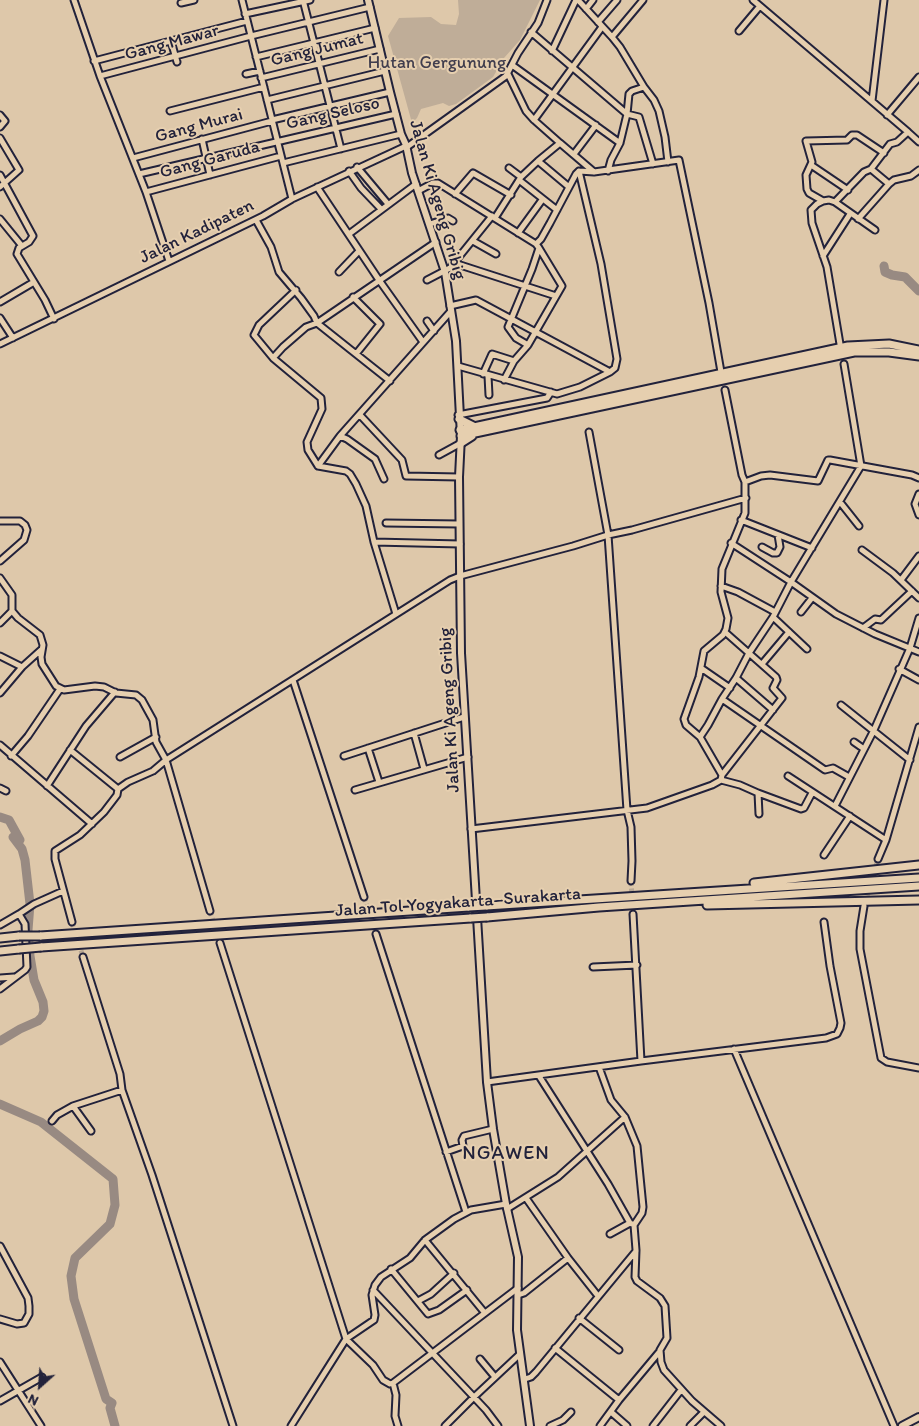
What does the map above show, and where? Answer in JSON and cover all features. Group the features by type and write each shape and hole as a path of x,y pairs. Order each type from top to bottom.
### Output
{"highway":[{"path":"460,437 475,431 848,346 889,344 919,350"},
{"path":"475,431 854,352 889,352 919,356"},
{"path":"459,417 475,431"},
{"path":"669,893 919,865"},
{"name":"Jalan Tol Yogyakarta–Surakarta","path":"0,938 919,878"},
{"name":"Jalan Tol Yogyakarta–Surakarta","path":"0,951 919,886"},
{"path":"599,908 919,900"}],"main road":[{"name":"Jalan Ki Ageng Gribig","path":"368,0 401,134 407,146 417,187 445,272 458,366 460,437 459,524 464,717 487,1082 493,1129 518,1257 517,1330 530,1426"},
{"path":"902,1426 919,1417"}],"street":[{"path":"74,0 94,61 146,192 169,261"},
{"path":"181,4 194,0"},
{"path":"242,0 292,198"},
{"path":"245,14 310,0"},
{"path":"546,0 538,23 508,74 524,107 534,120 594,172"},
{"path":"552,51 577,0 612,37 654,100 659,111 665,137 668,162"},
{"path":"586,8 594,0"},
{"path":"598,22 617,0"},
{"path":"612,37 643,0"},
{"path":"753,0 919,142"},
{"path":"872,101 884,0"},
{"path":"303,1 341,149"},
{"path":"739,32 760,6"},
{"name":"Gang Mawar","path":"100,76 370,7"},
{"path":"94,61 247,21"},
{"path":"534,120 602,27"},
{"path":"256,57 375,28"},
{"path":"531,32 627,114 639,117 653,164"},
{"path":"171,41 177,62"},
{"name":"Gang Jumat","path":"261,78 380,49"},
{"path":"512,65 620,143"},
{"path":"246,74 260,71"},
{"path":"267,100 385,71"},
{"name":"Jalan Kadipaten","path":"0,344 256,220 292,198 407,146 508,74"},
{"path":"888,115 919,77"},
{"path":"608,171 611,160 620,143 627,114 629,94 644,86"},
{"path":"170,111 264,87"},
{"name":"Gang Murai","path":"133,158 390,92"},
{"name":"Gang Seloso","path":"139,174 396,114"},
{"path":"0,115 5,120 0,127"},
{"path":"574,154 596,125"},
{"path":"835,202 864,172 871,169 890,144 919,132"},
{"path":"283,163 401,134"},
{"path":"823,201 809,193 807,189 806,175 811,165 811,159 806,141 847,140 855,134 884,153"},
{"path":"0,138 18,168 18,171 2,185"},
{"path":"202,139 210,175"},
{"path":"427,280 445,272 454,263 493,217 520,179 560,142"},
{"name":"Gang Garuda","path":"146,192 281,156"},
{"path":"579,171 608,171 679,160 709,303 721,372"},
{"path":"538,161 569,187"},
{"path":"811,165 848,190"},
{"path":"357,167 388,204"},
{"path":"509,168 542,200 557,210"},
{"path":"871,169 889,184"},
{"path":"858,219 889,184 894,180 911,176 919,170"},
{"path":"349,171 361,188 381,210"},
{"path":"528,345 516,338 508,329 526,286 541,239 579,171"},
{"path":"458,366 485,375 559,393 580,386 615,368 617,359 601,264 579,171"},
{"path":"455,194 473,173 510,195"},
{"path":"0,175 2,185 33,236 29,242 17,250 17,254 46,300 54,319"},
{"path":"349,234 388,204 417,187 435,183 538,246 562,286 528,345 514,361 504,380"},
{"path":"317,187 423,342"},
{"path":"518,233 542,200"},
{"path":"840,344 828,272 810,217 811,210 823,201 829,200 835,202 875,230"},
{"path":"823,256 850,214"},
{"path":"430,224 448,218 453,221"},
{"path":"0,219 22,246"},
{"path":"256,220 271,247 279,272 296,290 317,323 390,381"},
{"path":"473,241 496,254"},
{"path":"273,358 306,327 317,323 436,242"},
{"path":"339,272 359,251"},
{"path":"454,263 556,296"},
{"path":"0,302 34,282"},
{"path":"296,290 254,332 254,337 273,358 315,391 322,400 322,409 306,444 310,456 318,466 341,469 350,474 360,491 366,506 374,542 396,614"},
{"path":"353,297 380,324 356,354"},
{"path":"318,466 340,436 360,416 434,331 451,308 476,300 610,372"},
{"path":"0,318 13,338"},
{"path":"427,321 434,331"},
{"path":"489,395 485,375 492,354 514,361"},
{"path":"700,737 774,615 791,582 860,466 844,364"},
{"path":"725,390 745,482 745,513 722,565 722,599 728,618 725,632 705,648 701,668 684,719 686,725 700,737 722,777 801,809 804,808 812,793"},
{"path":"459,417 547,398 551,392"},
{"path":"360,416 402,460 406,476 459,477"},
{"path":"589,432 608,534 627,810 631,827 631,881"},
{"path":"340,436 375,459 384,479"},
{"path":"439,455 460,437"},
{"path":"745,482 770,475 818,481 829,460 912,475 919,478"},
{"path":"919,494 915,504 919,515"},
{"path":"72,922 55,859 55,851 75,839 92,824 108,808 117,795 118,789 128,782 153,771 166,760 396,614 460,576 573,546 608,534 632,530 746,498"},
{"path":"840,502 859,526"},
{"path":"741,520 812,548"},
{"path":"0,521 20,521 27,530 24,540 0,561"},
{"path":"386,523 459,524"},
{"path":"762,547 777,553 780,547 778,535"},
{"path":"374,542 460,544"},
{"path":"731,543 842,618 919,652"},
{"path":"862,550 902,580 919,598"},
{"path":"902,580 919,556"},
{"path":"0,578 12,596 12,611 40,635 43,645 42,664 60,689 105,687 114,692 133,694 140,698 154,723 158,746 166,760 210,911"},
{"path":"721,586 738,592 774,615 807,649"},
{"path":"863,628 875,619 881,620 912,591"},
{"path":"801,612 812,598"},
{"path":"0,623 12,611"},
{"path":"835,806 874,730 899,669 910,648 919,618"},
{"path":"472,830 654,806 712,785 722,777 782,697 773,688 777,679 725,632"},
{"path":"762,664 789,632"},
{"path":"0,693 43,648"},
{"path":"0,656 22,668"},
{"path":"701,668 730,688"},
{"path":"899,669 919,680"},
{"path":"736,678 773,710"},
{"path":"293,680 364,897"},
{"path":"11,756 28,736 60,689"},
{"path":"47,786 86,726 114,692"},
{"path":"722,699 825,770 833,768 849,778"},
{"path":"841,705 910,760"},
{"path":"344,756 464,717"},
{"path":"878,859 886,840 919,727"},
{"path":"414,733 424,768"},
{"path":"120,756 156,737"},
{"path":"854,742 864,749"},
{"path":"0,745 92,824"},
{"path":"368,748 379,782"},
{"path":"70,750 118,789"},
{"path":"355,790 424,768 468,757"},
{"path":"788,776 886,840"},
{"path":"0,788 6,791"},
{"path":"758,793 759,814"},
{"path":"824,856 850,816"},
{"path":"0,925 34,904 63,891"},
{"path":"864,906 860,931 860,948 881,1058 887,1062 919,1068"},
{"path":"0,989 27,967 24,924 19,914"},
{"path":"633,914 641,1062"},
{"path":"487,1082 826,1038 837,1034 841,1023 824,922"},
{"path":"376,934 466,1212"},
{"path":"220,943 346,1339 373,1365 383,1380 390,1384 393,1383 416,1367 432,1352 484,1312 518,1291 524,1293 568,1258"},
{"path":"83,957 120,1074 122,1090 149,1166 233,1426"},
{"path":"593,967 637,965"},
{"path":"0,978 14,977"},
{"path":"734,1049 894,1426"},
{"path":"599,1068 611,1100 625,1117 637,1146 642,1207 642,1213 632,1224 610,1234"},
{"path":"539,1076 632,1224 636,1250 635,1277 637,1281 660,1298 666,1306 667,1338 660,1350 600,1426"},
{"path":"52,1121 57,1115 73,1106 122,1090"},
{"path":"73,1106 92,1131"},
{"path":"291,1426 346,1339 374,1320 372,1295 381,1277 410,1258 425,1240 466,1212 507,1207 526,1198 558,1177 625,1117"},
{"path":"446,1152 463,1146 462,1140 464,1136 493,1129"},
{"path":"526,1198 568,1258 598,1296"},
{"path":"425,1240 484,1312"},
{"path":"0,1246 28,1298 29,1306 29,1314 24,1323 17,1324 0,1320"},
{"path":"525,1379 531,1377 536,1372 636,1250"},
{"path":"392,1269 425,1312 431,1314 466,1290"},
{"path":"418,1301 430,1294 454,1274"},
{"path":"373,1290 486,1410 498,1426"},
{"path":"579,1318 618,1350"},
{"path":"556,1348 619,1400"},
{"path":"660,1350 664,1370 704,1412 721,1426"},
{"path":"445,1426 520,1354"},
{"path":"480,1359 495,1377"},
{"path":"0,1362 42,1426"},
{"path":"0,1401 42,1377"},
{"path":"393,1383 396,1395 398,1426"},
{"path":"653,1426 682,1390"},
{"path":"550,1426 559,1422 571,1412"},
{"path":"610,1412 627,1426"},
{"path":"690,1426 704,1412"}],"green space":[{"name":"Hutan Gergunung","path":"458,0 540,0 520,40 504,58 493,77 456,104 449,106 443,103 421,109 417,118 412,123 388,36 399,18 431,17 441,24 456,25 459,14"}],"waterway":[{"path":"884,266 885,272 905,277 919,291"},
{"path":"0,817 9,820 20,840"},
{"path":"0,1041 38,1021 44,1011 43,1002 34,980 30,956 28,930 30,904 25,860 22,849 13,837"},
{"path":"0,1104 41,1122 113,1179 115,1205 110,1224 75,1258 71,1276 74,1299 106,1399 112,1403 110,1408 115,1426"}],"tunnel":[{"path":"865,903 878,859"},
{"path":"631,881 633,914"},
{"path":"364,897 376,934"},
{"path":"210,911 220,943"},
{"path":"72,922 83,957"}],"district":[{"name":"NGAWEN","path":"506,1154"}]}
